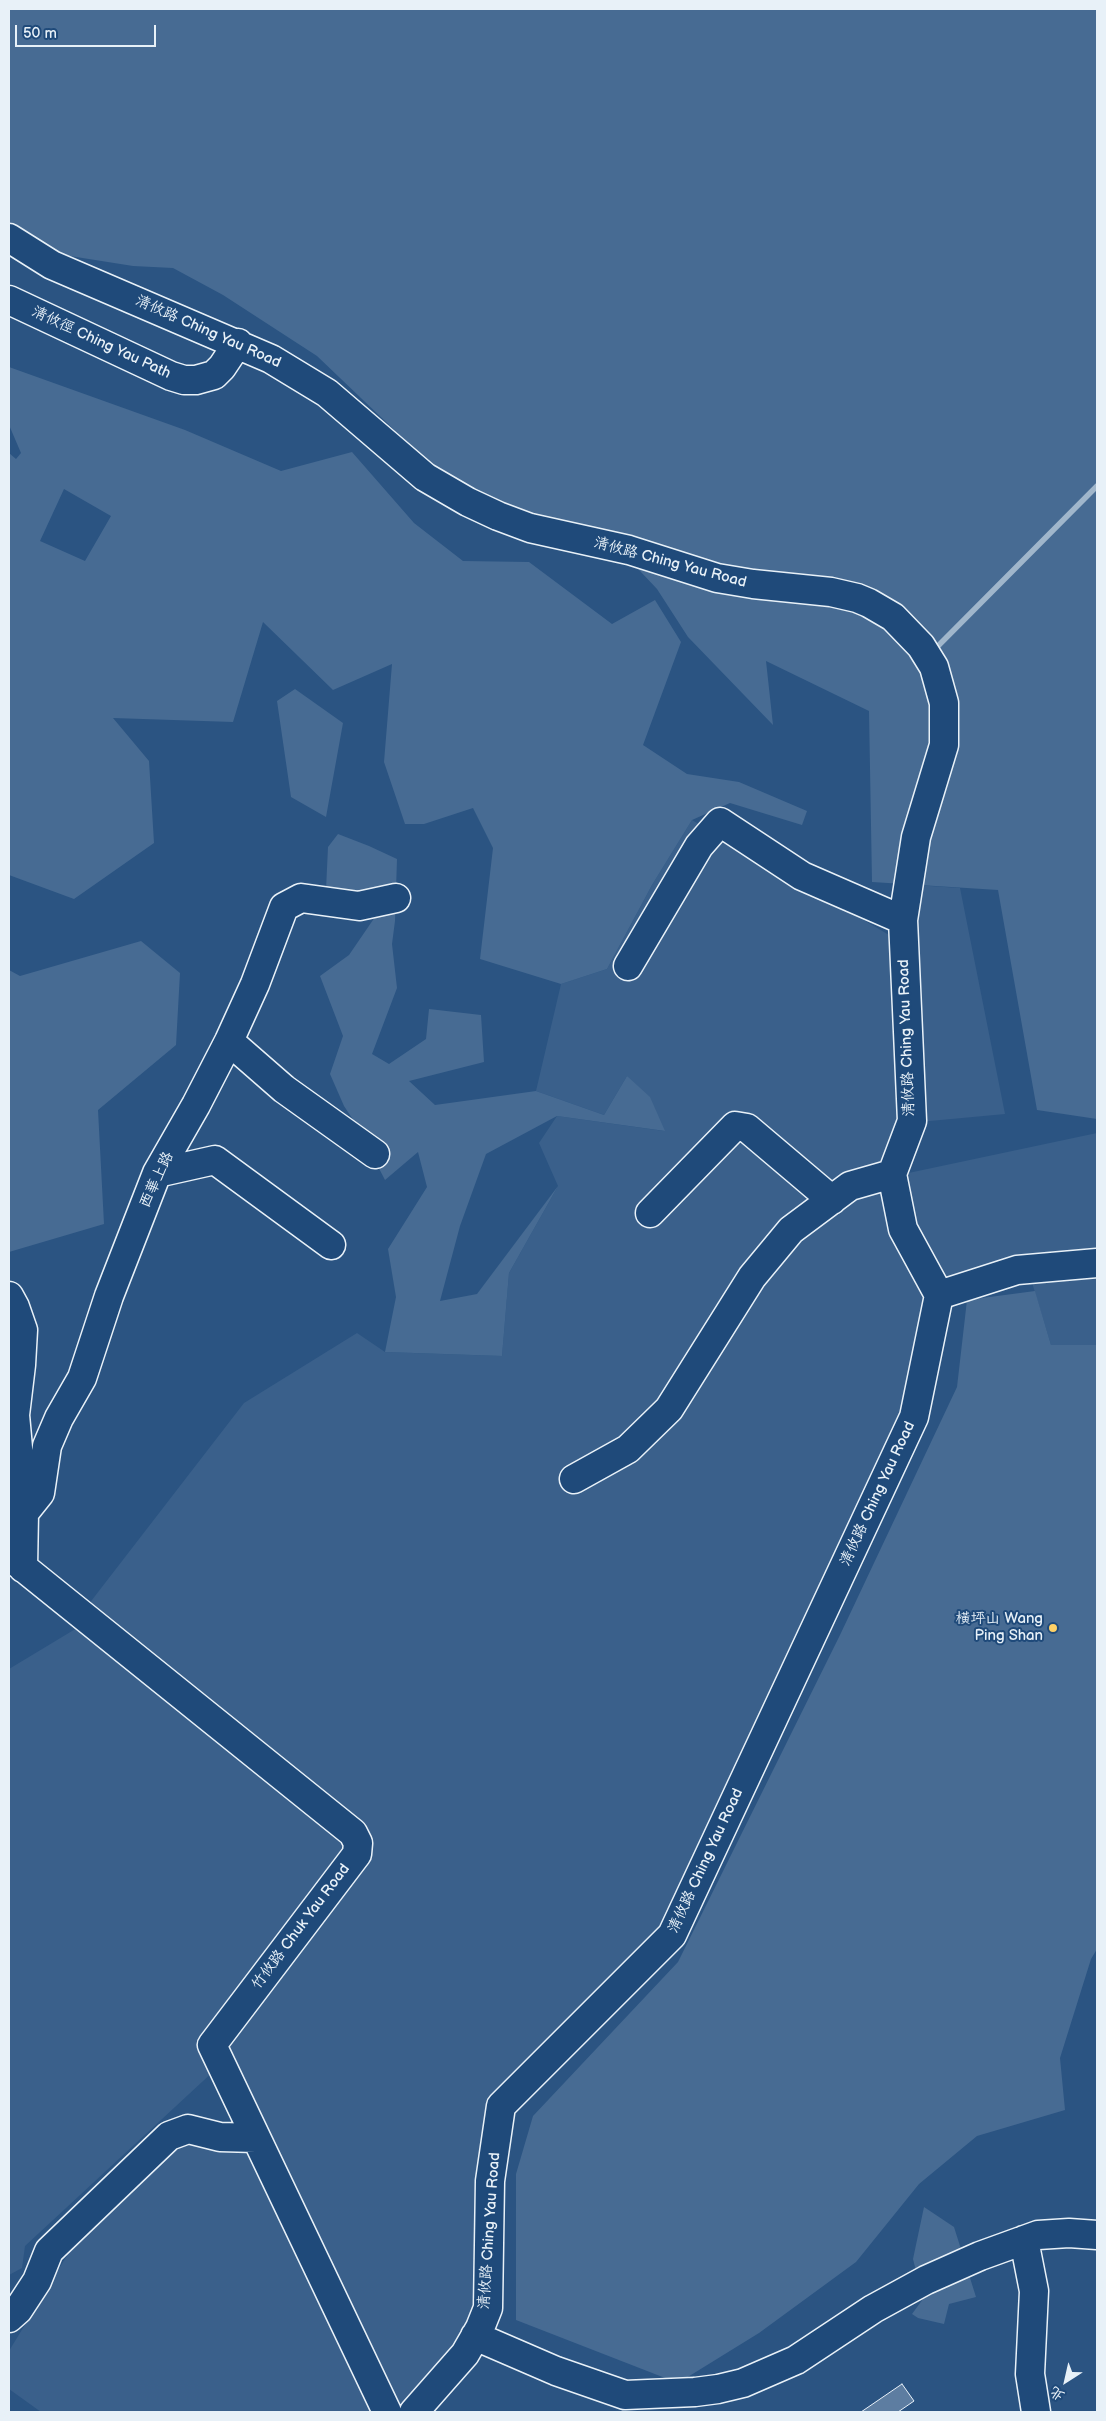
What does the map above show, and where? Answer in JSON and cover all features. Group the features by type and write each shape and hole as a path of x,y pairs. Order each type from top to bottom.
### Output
{"street":[{"name":"清攸路 Ching Yau Road","path":"9,238 52,265 238,343 271,359 309,381 356,416 424,477 468,502 498,516 530,528 629,550 717,578 753,584 831,592 857,598 881,609 904,627 921,646 934,667 942,691 946,716 942,755 916,837 903,920 912,1121 892,1174"},
{"name":"清攸徑 Ching Yau Path","path":"9,300 171,376 184,380 196,380 214,375 222,367 238,343"},
{"path":"628,966 699,846 720,822 802,876 903,920"},
{"name":"西華上路","path":"24,1513 40,1493 47,1446 58,1418 82,1378 109,1296 157,1173 196,1105 229,1041 255,984 284,907 301,898 359,906 396,898"},
{"path":"229,1041 284,1089 375,1154"},
{"path":"650,1214 735,1126 747,1128 832,1200"},
{"path":"157,1173 215,1160 331,1245"},
{"path":"574,1479 628,1449 669,1409 752,1277 791,1230 850,1186 892,1174 903,1229 939,1295 1017,1270 1097,1262"},
{"name":"清攸路 Ching Yau Road","path":"414,2412 465,2354 488,2308 490,2181 500,2106 672,1935 914,1417 939,1295"},
{"path":"9,1296 23,1330 15,1415 24,1513 16,1562"},
{"name":"竹攸路 Chuk Yau Road","path":"16,1562 353,1833 358,1843 356,1854 212,2045 386,2412"},
{"path":"9,2318 18,2310 36,2281 49,2252 169,2136 188,2130 220,2137 256,2138"},
{"path":"475,2336 556,2371 625,2395 695,2392 721,2401 743,2383 796,2360 873,2310 926,2280 980,2256 1038,2235 1069,2233 1097,2235"},
{"path":"1024,2240 1034,2291 1030,2374 1036,2412"}],"shaded area":[{"path":"9,9 1097,9 1097,1119 1037,1110 998,890 872,882 869,711 766,661 773,725 688,637 657,589 608,537 476,508 317,356 223,295 173,268 133,266 51,253 9,229"},
{"path":"9,367 185,430 281,471 352,452 414,523 463,561 529,562 612,624 655,600 681,642 643,745 687,774 739,782 807,811 802,825 730,803 692,820 652,885 607,969 561,984 480,959 493,848 473,808 424,824 405,824 384,762 392,664 333,690 263,622 233,722 113,718 149,761 154,843 74,899 9,875 9,453 16,459 21,453 9,425","holes":["64,489 111,516 85,561 40,541"]},
{"path":"295,689 343,723 326,817 291,797 277,701"},
{"path":"692,820 896,939 905,1120 885,1174 931,1296 907,1415 667,1931 494,2103 473,2325 404,2412 394,2412 220,2046 363,1856 85,1609 244,1403 357,1333 385,1352 502,1356 509,1273 558,1186 539,1143 557,1116 664,1131 627,1076 604,1115 536,1091 561,984 607,969 652,885"},
{"path":"338,834 397,859 395,921 392,944 397,988 372,1054 389,1064 426,1039 429,1009 481,1015 484,1062 409,1081 435,1105 536,1091 604,1115 627,1076 650,1097 665,1131 557,1116 486,1154 460,1226 440,1301 477,1294 558,1186 509,1273 502,1356 385,1352 396,1297 388,1249 427,1187 418,1152 385,1180 356,1124 344,1106 330,1074 343,1036 320,976 349,955 375,917 326,890 328,847"},
{"path":"915,885 960,888 1005,1114 919,1122"},
{"path":"141,941 180,973 176,1045 98,1110 104,1224 9,1252 9,970 20,976"},
{"path":"1097,1133 1097,1255 942,1286 910,1226 899,1175"},
{"path":"1097,1270 1097,1345 1051,1345 1030,1276"},
{"path":"1035,1291 1051,1345 1097,1345 1097,1949 1091,1959 1060,2058 1065,2110 977,2136 919,2184 856,2262 759,2333 678,2383 516,2320 516,2174 533,2116 678,1962 840,1635 957,1387 967,1300"},
{"path":"82,1625 350,1844 204,2044 216,2069 25,2246 22,2268 9,2275 9,1669"},
{"path":"172,2142 252,2145 379,2412 41,2412 9,2389 9,2351 85,2226"},
{"path":"924,2207 954,2227 976,2297 949,2304 944,2324 918,2318 912,2314 923,2299 913,2259"}],"building":[{"path":"902,2384 914,2401 898,2412 861,2412"}],"waterway":[{"path":"933,651 1097,486"}],"place":[{"name":"橫坪山 Wang Ping Shan","path":"1053,1628"}]}
